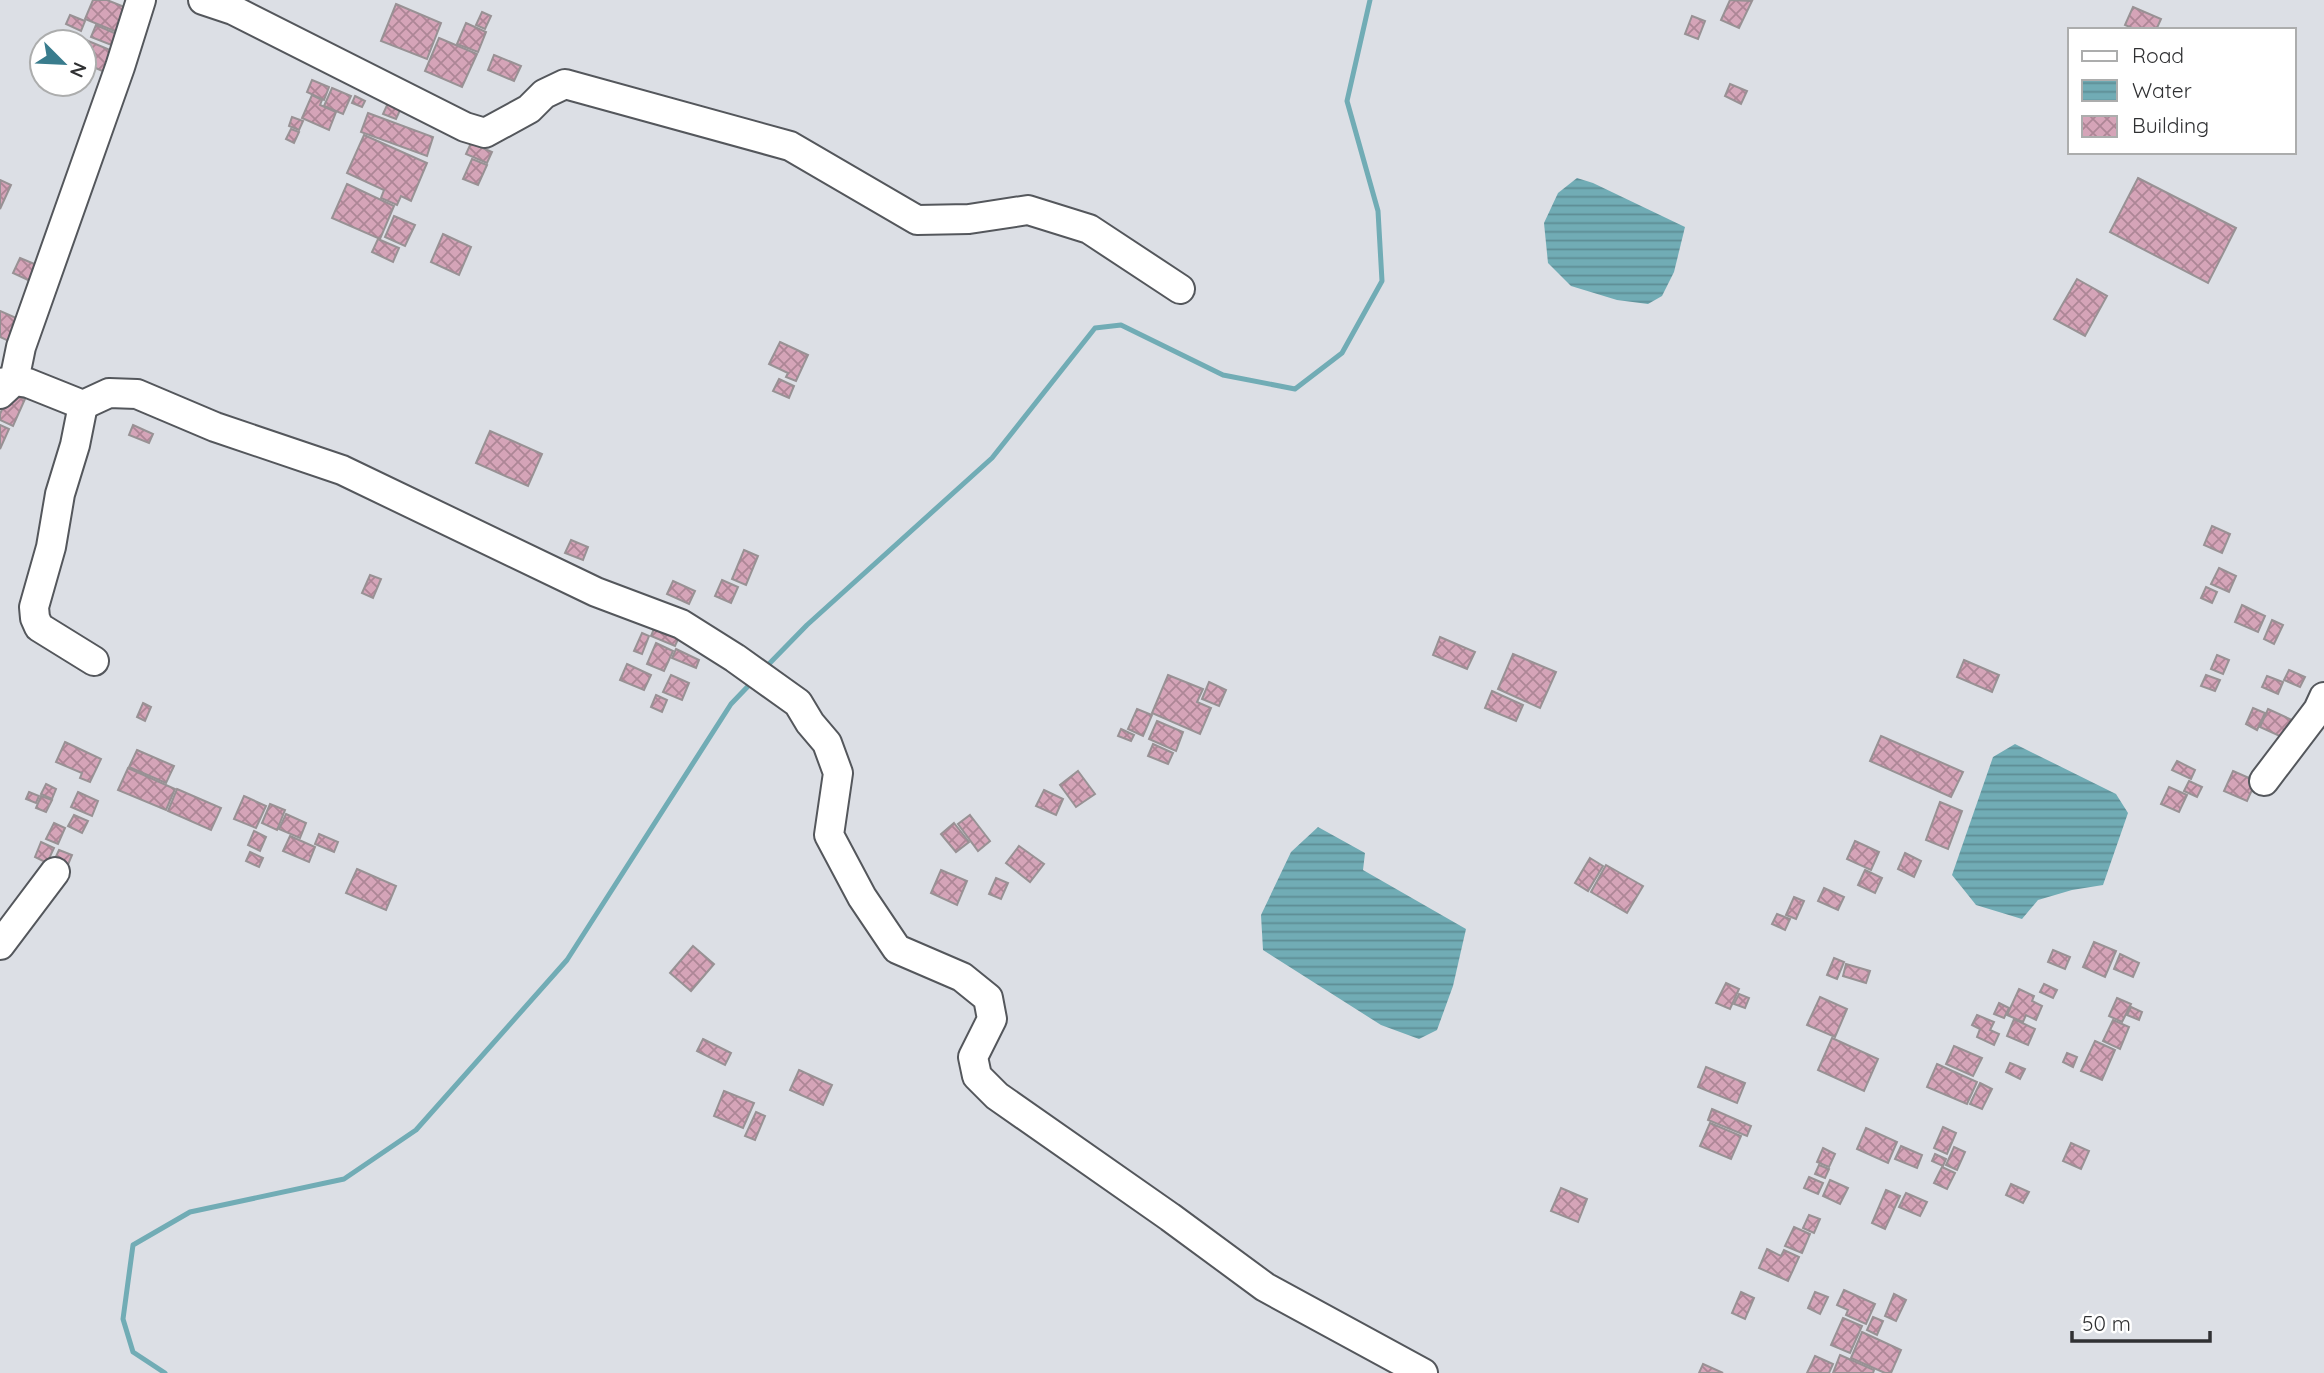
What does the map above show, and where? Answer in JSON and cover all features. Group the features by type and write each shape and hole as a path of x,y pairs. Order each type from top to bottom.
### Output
{"street":[{"path":"5,386 120,67 141,0"},
{"path":"202,0 233,10 465,127 485,133 529,109 544,94 565,84 790,146 917,220 969,219 1028,210 1088,229 1180,289"},
{"path":"5,386 27,383 83,405 109,393 137,394 215,427 342,470 596,592 681,624 735,658 798,704 827,743 838,773 829,835 862,897 897,949 962,978 988,998 992,1019 973,1057 977,1076 997,1096 1265,1287 1423,1373"},
{"path":"83,405 75,446 60,494 51,547 34,607 39,627 94,661"},
{"path":"2264,781 2318,710 2324,696"},
{"path":"0,945 55,872"}],"water":[{"path":"1577,178 1685,227 1674,272 1662,296 1648,304 1617,300 1571,286 1548,263 1544,223 1558,193"},
{"path":"2015,744 2116,794 2128,813 2103,885 2038,900 2022,919 1976,905 1952,875 1993,757"},
{"path":"1318,827 1365,853 1363,870 1466,929 1453,986 1437,1030 1419,1039 1381,1025 1263,950 1261,915 1291,852"}],"building":[{"path":"93,0 107,0 127,8 117,32 85,19"},
{"path":"1730,0 1752,1 1739,28 1721,20"},
{"path":"396,4 441,23 427,59 381,41"},
{"path":"2133,7 2161,19 2157,28 2132,28 2125,25"},
{"path":"482,12 491,16 485,29 476,25"},
{"path":"70,15 85,21 82,28 66,24"},
{"path":"1692,16 1705,21 1698,39 1685,34"},
{"path":"466,23 486,32 478,52 457,44"},
{"path":"96,25 119,35 114,46 98,40 98,28 95,28"},
{"path":"439,38 477,54 462,87 425,71"},
{"path":"98,45 115,52 107,73 98,69"},
{"path":"494,55 521,66 514,81 488,70"},
{"path":"312,80 329,87 324,100 307,92"},
{"path":"1730,84 1747,91 1741,104 1725,96"},
{"path":"332,88 351,96 343,114 324,106"},
{"path":"312,95 322,100 320,105 336,112 329,130 302,118"},
{"path":"355,96 365,101 362,107 352,103"},
{"path":"388,103 401,108 396,119 383,114"},
{"path":"368,113 433,137 427,156 361,132"},
{"path":"292,117 303,121 299,130 289,126"},
{"path":"291,129 299,132 294,143 286,139"},
{"path":"364,135 427,163 411,201 401,196 397,205 381,198 384,190 347,173"},
{"path":"471,143 492,152 487,163 466,154"},
{"path":"472,159 487,165 478,185 463,179"},
{"path":"2138,178 2236,228 2208,283 2110,232"},
{"path":"0,180 11,185 0,209"},
{"path":"347,184 394,206 380,239 332,218"},
{"path":"394,216 415,225 405,246 385,237"},
{"path":"443,234 471,247 459,275 431,262"},
{"path":"378,239 399,248 393,262 372,252"},
{"path":"20,258 37,265 30,281 13,273"},
{"path":"2077,279 2107,296 2085,336 2054,319"},
{"path":"0,311 23,321 13,343 0,337"},
{"path":"780,342 808,355 796,381 786,377 788,373 769,364"},
{"path":"779,379 794,386 789,398 773,391"},
{"path":"10,392 25,399 13,426 0,420"},
{"path":"0,425 9,429 0,449"},
{"path":"133,425 153,434 149,443 129,435"},
{"path":"490,431 542,454 528,486 476,463"},
{"path":"2212,526 2230,534 2222,553 2204,545"},
{"path":"571,540 588,547 583,560 565,553"},
{"path":"744,550 758,556 746,585 732,579"},
{"path":"2219,568 2236,576 2229,592 2211,584"},
{"path":"370,575 381,579 373,598 362,593"},
{"path":"722,580 738,587 731,603 715,596"},
{"path":"673,581 695,591 689,604 667,594"},
{"path":"2206,587 2217,592 2212,603 2201,598"},
{"path":"2242,605 2265,616 2258,632 2235,622"},
{"path":"658,619 682,630 675,646 651,636"},
{"path":"2272,620 2283,625 2274,644 2264,639"},
{"path":"642,633 649,636 642,654 634,651"},
{"path":"1440,637 1475,652 1467,669 1433,655"},
{"path":"656,643 673,651 664,671 647,664"},
{"path":"676,649 699,660 696,668 672,658"},
{"path":"1513,654 1556,672 1540,708 1498,689"},
{"path":"2217,655 2229,660 2223,674 2211,669"},
{"path":"1964,660 1999,675 1992,692 1957,677"},
{"path":"627,664 651,675 644,690 620,680"},
{"path":"2289,670 2305,677 2300,687 2284,680"},
{"path":"671,675 689,683 682,700 663,692"},
{"path":"1168,675 1203,689 1197,702 1211,708 1200,734 1152,713"},
{"path":"2206,675 2220,680 2215,691 2201,686"},
{"path":"2267,676 2283,682 2278,694 2262,687"},
{"path":"1209,682 1226,690 1219,706 1202,699"},
{"path":"1492,691 1523,705 1516,721 1485,708"},
{"path":"656,695 667,700 662,712 651,707"},
{"path":"143,703 151,707 145,721 137,717"},
{"path":"2253,708 2265,713 2257,730 2246,724"},
{"path":"1137,709 1152,715 1143,736 1128,729"},
{"path":"2268,709 2292,720 2284,738 2260,727"},
{"path":"1157,721 1183,732 1176,751 1149,739"},
{"path":"1121,729 1134,735 1131,741 1118,736"},
{"path":"1881,736 1963,772 1951,797 1870,761"},
{"path":"65,742 101,759 90,782 80,778 82,773 56,762"},
{"path":"1153,744 1173,753 1168,764 1148,756"},
{"path":"137,750 174,766 166,783 129,767"},
{"path":"2177,761 2195,770 2191,779 2172,770"},
{"path":"128,768 175,789 166,810 118,790"},
{"path":"1078,771 1095,794 1076,807 1060,785"},
{"path":"2233,771 2256,781 2247,801 2224,791"},
{"path":"2189,781 2202,787 2197,797 2184,791"},
{"path":"46,784 56,789 52,799 41,794"},
{"path":"2169,787 2187,795 2179,812 2161,804"},
{"path":"177,789 221,808 211,830 168,811"},
{"path":"1044,790 1063,799 1056,815 1036,806"},
{"path":"29,792 39,796 36,803 26,799"},
{"path":"78,792 98,801 92,816 71,807"},
{"path":"41,796 52,800 46,812 36,808"},
{"path":"244,796 266,806 256,828 234,819"},
{"path":"1940,802 1962,811 1948,849 1926,840"},
{"path":"270,804 285,810 277,830 262,823"},
{"path":"286,814 306,823 300,838 279,829"},
{"path":"74,815 88,821 82,833 68,826"},
{"path":"970,815 990,841 978,851 958,824"},
{"path":"54,823 65,828 58,844 46,839"},
{"path":"954,823 969,842 956,852 941,834"},
{"path":"254,831 266,837 260,851 248,845"},
{"path":"319,834 338,842 334,852 315,844"},
{"path":"290,836 315,847 309,862 283,851"},
{"path":"1855,841 1879,852 1871,870 1847,859"},
{"path":"41,842 54,848 47,863 35,857"},
{"path":"1019,846 1044,864 1030,882 1006,863"},
{"path":"59,850 72,855 67,867 52,865"},
{"path":"250,852 263,858 259,867 246,861"},
{"path":"1905,853 1921,861 1914,877 1898,869"},
{"path":"1590,858 1603,866 1588,891 1575,883"},
{"path":"1606,865 1643,886 1627,913 1591,892"},
{"path":"357,869 396,886 386,910 346,893"},
{"path":"941,870 967,881 957,905 931,893"},
{"path":"1865,870 1882,878 1875,893 1858,885"},
{"path":"996,878 1008,883 1001,899 989,894"},
{"path":"1824,888 1844,897 1838,910 1818,901"},
{"path":"1794,897 1804,901 1796,919 1786,915"},
{"path":"1777,914 1790,919 1785,930 1772,924"},
{"path":"2094,942 2116,951 2105,977 2083,967"},
{"path":"693,946 714,964 691,991 670,973"},
{"path":"2053,950 2070,957 2065,969 2048,962"},
{"path":"2120,954 2139,963 2133,977 2114,969"},
{"path":"1834,958 1844,962 1837,979 1827,975"},
{"path":"1846,964 1870,971 1866,983 1843,976"},
{"path":"1726,983 1739,989 1730,1009 1716,1003"},
{"path":"2044,984 2057,990 2053,998 2040,992"},
{"path":"2019,989 2034,996 2032,1001 2042,1006 2036,1020 2026,1015 2023,1022 2007,1015"},
{"path":"1739,994 1749,998 1745,1008 1734,1004"},
{"path":"1820,997 1847,1009 1835,1037 1807,1025"},
{"path":"2117,998 2131,1004 2122,1022 2109,1016"},
{"path":"1999,1003 2009,1008 2004,1018 1994,1014"},
{"path":"2131,1007 2142,1012 2139,1020 2127,1015"},
{"path":"1977,1015 1994,1022 1990,1030 1999,1034 1994,1045 1977,1037 1980,1029 1972,1025"},
{"path":"2014,1019 2035,1029 2028,1045 2007,1036"},
{"path":"2113,1020 2129,1027 2120,1049 2103,1041"},
{"path":"1832,1038 1878,1059 1864,1091 1818,1070"},
{"path":"703,1039 731,1053 725,1065 697,1051"},
{"path":"2095,1041 2115,1050 2102,1080 2081,1071"},
{"path":"1954,1046 1982,1058 1973,1076 1946,1064"},
{"path":"2067,1053 2077,1057 2073,1067 2063,1062"},
{"path":"2010,1063 2025,1069 2020,1079 2006,1072"},
{"path":"1937,1064 1977,1082 1967,1104 1927,1087"},
{"path":"1706,1067 1745,1083 1737,1103 1698,1087"},
{"path":"799,1070 832,1085 823,1105 790,1090"},
{"path":"1980,1083 1992,1089 1982,1109 1970,1104"},
{"path":"724,1091 754,1103 743,1128 714,1116"},
{"path":"1712,1109 1751,1126 1747,1136 1708,1120"},
{"path":"756,1112 765,1116 755,1140 745,1136"},
{"path":"1710,1123 1741,1136 1731,1159 1700,1146"},
{"path":"1943,1127 1956,1133 1947,1154 1934,1148"},
{"path":"1866,1128 1897,1142 1888,1163 1857,1149"},
{"path":"2071,1143 2089,1151 2081,1169 2063,1161"},
{"path":"1901,1146 1922,1155 1917,1168 1895,1159"},
{"path":"1954,1147 1965,1152 1957,1170 1946,1165"},
{"path":"1823,1148 1835,1154 1829,1167 1817,1162"},
{"path":"1935,1154 1946,1159 1943,1166 1932,1161"},
{"path":"1819,1165 1829,1169 1825,1178 1815,1174"},
{"path":"1942,1167 1955,1173 1947,1189 1934,1183"},
{"path":"1809,1177 1823,1183 1818,1194 1804,1188"},
{"path":"1830,1180 1848,1188 1840,1204 1823,1196"},
{"path":"2011,1184 2029,1192 2023,1203 2006,1195"},
{"path":"1561,1188 1587,1199 1578,1222 1551,1211"},
{"path":"1886,1190 1900,1196 1885,1229 1872,1223"},
{"path":"1906,1193 1927,1202 1920,1216 1899,1207"},
{"path":"1809,1215 1820,1219 1814,1233 1803,1228"},
{"path":"1794,1227 1810,1234 1802,1253 1785,1246"},
{"path":"1767,1249 1781,1256 1784,1250 1799,1257 1788,1281 1759,1268"},
{"path":"1844,1290 1875,1304 1866,1324 1846,1315 1848,1310 1837,1305"},
{"path":"1741,1292 1754,1298 1745,1319 1732,1313"},
{"path":"1815,1292 1828,1297 1820,1314 1808,1308"},
{"path":"1894,1294 1906,1300 1896,1321 1885,1316"},
{"path":"1873,1317 1883,1321 1877,1335 1867,1330"},
{"path":"1843,1318 1862,1326 1850,1353 1831,1345"},
{"path":"1862,1332 1901,1350 1891,1373 1885,1373 1851,1358"},
{"path":"1840,1355 1874,1370 1873,1373 1833,1373"},
{"path":"1815,1356 1833,1364 1829,1373 1807,1373"},
{"path":"1703,1364 1723,1373 1699,1373"}],"waterway":[{"path":"765,668 807,625 992,458 1095,328 1121,325 1223,375 1295,389 1342,353 1382,281 1378,211 1347,101 1370,0"},
{"path":"165,1373 133,1352 123,1319 133,1245 190,1212 344,1179 416,1130 567,960 731,704 754,680"}]}
